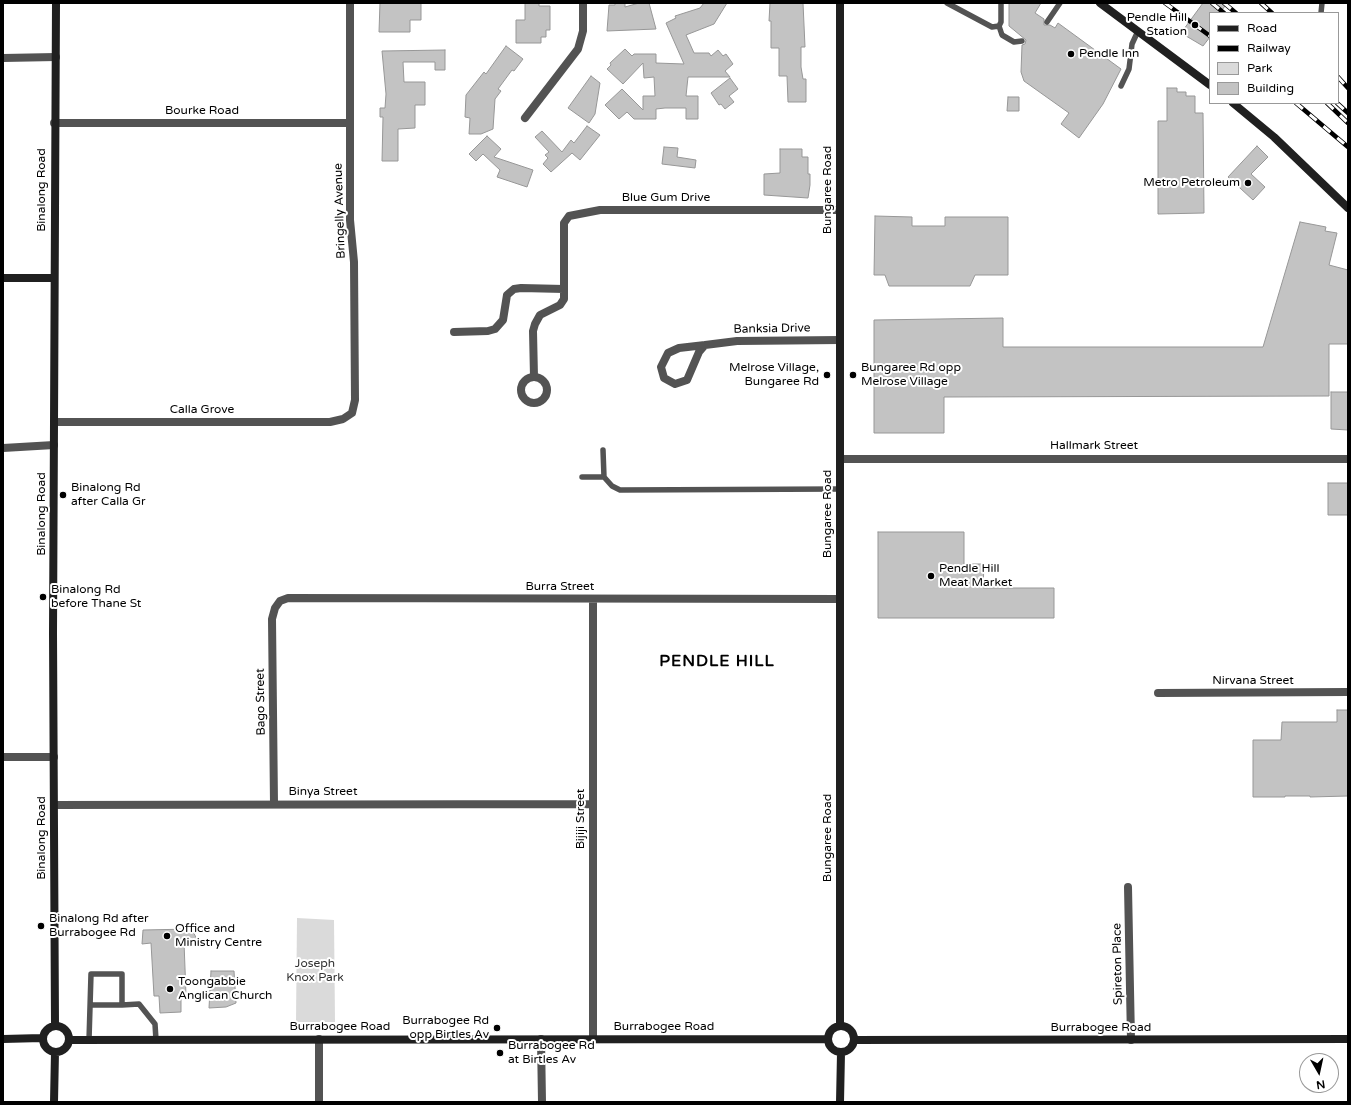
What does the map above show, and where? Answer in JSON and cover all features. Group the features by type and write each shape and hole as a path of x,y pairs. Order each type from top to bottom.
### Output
{"street":[{"name":"Binalong Road","path":"55,1025 54,123 56,3"},
{"name":"Bringelly Avenue","path":"349,417 352,413 355,400 354,262 350,220 350,3"},
{"path":"525,118 578,49 583,31 583,3"},
{"name":"Bungaree Road","path":"840,3 840,1026"},
{"path":"1100,3 1209,84"},
{"path":"3,58 56,58"},
{"path":"1234,104 1274,136 1348,208"},
{"name":"Bourke Road","path":"54,123 350,123"},
{"name":"Blue Gum Drive","path":"534,377 534,328 540,315 563,303 564,228 566,218 572,214 600,210 840,210"},
{"path":"3,278 54,278"},
{"path":"454,332 495,329 504,320 507,295 514,289 564,289"},
{"name":"Banksia Drive","path":"705,345 699,352 691,374 687,380 675,384 664,378 661,367 668,353 679,348 737,341 840,340"},
{"name":"Calla Grove","path":"54,422 330,422 349,417"},
{"path":"3,448 54,446"},
{"name":"Hallmark Street","path":"840,459 1348,459"},
{"name":"Burra Street","path":"280,601 288,598 840,599"},
{"name":"Bijiji Street","path":"593,599 593,1039"},
{"name":"Bago Street","path":"274,804 272,619 275,608 280,601"},
{"name":"Nirvana Street","path":"1158,693 1348,692"},
{"path":"3,757 54,757"},
{"name":"Binya Street","path":"54,805 593,804"},
{"name":"Spireton Place","path":"1128,887 1131,1040"},
{"path":"55,1025 65,1029 70,1040 63,1050 55,1052 46,1048 42,1038 48,1028 55,1025"},
{"path":"840,1026 850,1029 854,1040 850,1050 840,1053 831,1048 827,1040 830,1032 840,1026"},
{"path":"3,1039 42,1038"},
{"path":"319,1039 320,1102"},
{"path":"541,1039 542,1102"},
{"name":"Burrabogee Road","path":"854,1040 1348,1039"},
{"name":"Burrabogee Road","path":"70,1040 827,1040"},
{"path":"54,1102 55,1052"},
{"path":"840,1053 840,1102"}],"lane":[{"path":"947,3 992,27 999,26"},
{"path":"1001,3 1001,22 999,26 1002,35 1007,40 1022,42"},
{"path":"1047,22 1060,3"},
{"path":"1121,86 1129,69 1132,44 1138,31"},
{"path":"603,450 604,477 612,486 620,490 840,489"},
{"path":"582,477 604,477"},
{"path":"89,1040 91,974 122,974 122,1005"},
{"path":"91,1005 140,1004 155,1024 156,1040"}],"green space":[{"name":"Joseph Knox Park","path":"297,918 334,920 335,1022 296,1022"}],"building":[{"path":"380,3 421,3 421,20 410,20 410,32 379,32"},
{"path":"525,3 539,3 539,6 550,6 550,30 546,30 546,37 541,37 541,43 516,43 516,20 525,20"},
{"path":"615,3 625,3 625,7 639,3 649,3 656,29 607,31 609,5 615,5"},
{"path":"704,3 727,3 714,24 686,35 694,53 709,53 711,56 718,50 723,56 726,54 733,64 725,71 730,77 688,77 686,96 698,96 698,119 686,119 686,108 665,108 656,109 656,119 634,119 627,112 619,119 605,105 622,89 643,110 643,96 655,96 654,77 644,78 643,63 623,84 607,69 611,65 610,63 625,49 632,56 634,54 656,54 656,63 684,64 666,23 676,18 675,16 700,8"},
{"path":"770,3 803,3 805,47 801,47 801,67 803,79 806,79 806,102 788,102 787,76 779,76 779,48 771,48 771,21 769,21"},
{"path":"1009,3 1041,3 1035,13 1044,19 1044,25 1050,25 1055,28 1058,23 1121,69 1103,104 1079,138 1061,124 1069,113 1024,81 1021,72 1022,45 1025,44 1026,40 1009,26"},
{"name":"Pendle Hill Station","path":"1203,3 1227,3 1221,12 1209,12 1209,38 1203,46 1181,33"},
{"path":"506,46 523,59 514,71 512,70 498,89 501,91 495,99 493,129 481,134 469,134 470,118 465,117 466,95 484,72 486,74"},
{"path":"445,50 445,70 435,70 435,62 403,62 404,82 425,82 425,105 415,105 415,128 398,129 398,161 382,161 383,117 380,117 380,108 385,108 386,94 382,51"},
{"path":"591,76 600,83 595,114 589,123 568,108"},
{"path":"730,78 738,89 729,96 734,102 725,109 721,104 719,105 711,93"},
{"path":"1167,88 1177,88 1177,92 1186,92 1186,96 1195,96 1195,113 1203,113 1204,213 1158,214 1158,121 1167,121"},
{"path":"1008,97 1019,97 1019,111 1007,111"},
{"path":"587,126 600,135 580,160 572,153 551,172 543,164 548,158 545,155 549,152 535,137 542,131 562,152 571,140 574,143"},
{"path":"487,136 501,149 494,157 533,170 527,187 497,177 500,170 483,154 476,161 469,154"},
{"path":"1257,146 1268,157 1251,174 1265,187 1253,200 1228,177"},
{"path":"664,147 678,148 677,157 696,160 695,168 662,164"},
{"path":"780,149 802,149 802,157 808,157 808,174 810,174 810,185 808,198 764,195 764,174 780,173"},
{"path":"875,216 912,217 912,226 945,226 945,217 1008,217 1008,275 975,275 970,286 889,286 885,275 874,275"},
{"path":"1300,222 1326,227 1325,231 1337,233 1329,265 1348,270 1348,344 1329,344 1329,396 944,397 944,433 874,433 874,320 1003,318 1003,347 1263,347"},
{"path":"1331,392 1348,392 1348,430 1331,429"},
{"path":"1328,483 1348,483 1348,515 1328,515"},
{"name":"Pendle Hill Meat Market","path":"878,532 964,532 964,564 984,564 983,588 1054,588 1054,618 878,618"},
{"path":"1337,710 1348,710 1348,796 1253,797 1253,740 1281,740 1282,722 1337,722"},
{"path":"192,929 198,942 184,942 186,995 181,995 181,1012 160,1013 159,996 154,996 151,943 142,944 143,930"},
{"path":"211,971 234,971 236,1003 226,1007 209,1008"}],"railway":[{"path":"1165,3 1209,35"},
{"path":"1212,3 1223,12"},
{"path":"1224,3 1235,12"},
{"path":"1261,3 1271,12"},
{"path":"1339,78 1348,88"},
{"path":"1297,104 1348,147"},
{"path":"1328,104 1348,123"},
{"path":"1338,104 1348,113"}],"place":[{"name":"Pendle Hill Station","path":"1195,25"},
{"name":"Pendle Inn","path":"1071,54"},
{"name":"Metro Petroleum","path":"1248,183"},
{"name":"Melrose Village, Bungaree Rd","path":"827,375"},
{"name":"Bungaree Rd opp Melrose Village","path":"853,375"},
{"name":"Binalong Rd after Calla Gr","path":"63,495"},
{"name":"Pendle Hill Meat Market","path":"931,576"},
{"name":"Binalong Rd before Thane St","path":"43,597"},
{"name":"Binalong Rd after Burrabogee Rd","path":"41,926"},
{"name":"Office and Ministry Centre","path":"167,936"},
{"name":"Toongabbie Anglican Church","path":"170,989"},
{"name":"Burrabogee Rd opp Birtles Av","path":"497,1028"},
{"name":"Burrabogee Rd at Birtles Av","path":"500,1053"}],"district":[{"name":"PENDLE HILL","path":"717,662"}]}
